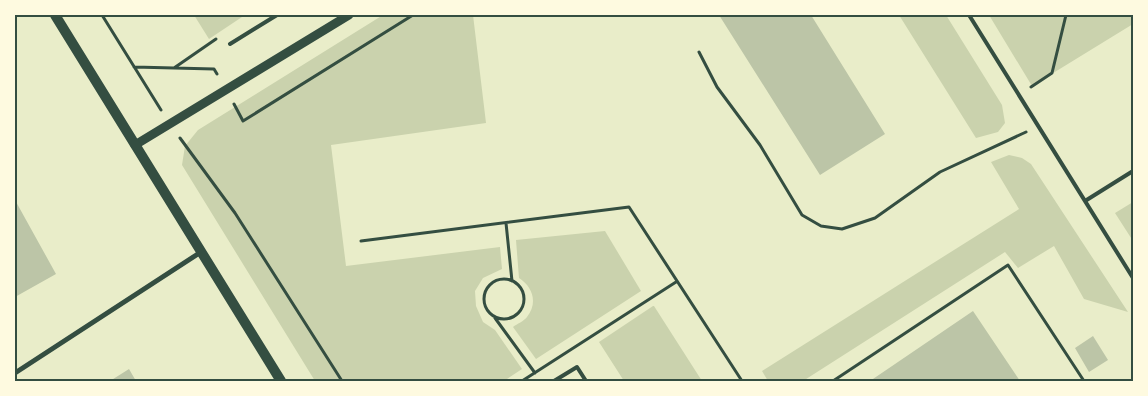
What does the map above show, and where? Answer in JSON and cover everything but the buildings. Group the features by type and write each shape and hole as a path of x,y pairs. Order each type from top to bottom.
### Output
{"main road":[{"path":"55,15 281,381"}],"street":[{"path":"136,145 349,15"},
{"path":"15,373 202,252"}],"lane":[{"path":"230,44 277,15"},
{"path":"969,15 1133,278"},
{"path":"1084,201 1133,171"},
{"path":"554,381 577,366 586,381"}],"path":[{"path":"102,15 170,125 235,213 342,381"},
{"path":"1031,86 1052,73 1066,15"},
{"path":"174,68 217,38"},
{"path":"698,52 717,87 760,145 802,215 821,226 842,229 875,218 940,172 1038,126"},
{"path":"361,241 629,207 742,381"},
{"path":"506,223 512,281"},
{"path":"833,381 1008,265 1084,381"},
{"path":"495,317 509,319 515,316 523,305 523,292 520,286 512,281 496,280 487,288 484,301 486,307 535,373"},
{"path":"522,381 676,282"}],"green space":[{"path":"194,15 245,15 209,39"},
{"path":"383,15 473,15 486,123 331,145 346,266 500,247 502,269 483,278 475,291 476,306 483,322 495,330 522,369 504,381 315,381 182,165 185,146 198,130"},
{"path":"899,15 946,15 1002,105 1005,123 998,132 976,138"},
{"path":"989,15 1133,15 1133,24 1032,86"},
{"path":"1009,155 1022,158 1031,164 1128,312 1084,299 1054,246 1018,268 1005,252 803,381 768,381 762,371 1019,209 991,162"},
{"path":"1133,202 1133,241 1115,213"},
{"path":"605,231 641,291 536,359 513,327 527,317 533,301 528,286 519,278 516,240"},
{"path":"653,306 702,381 624,381 599,342"}]}
